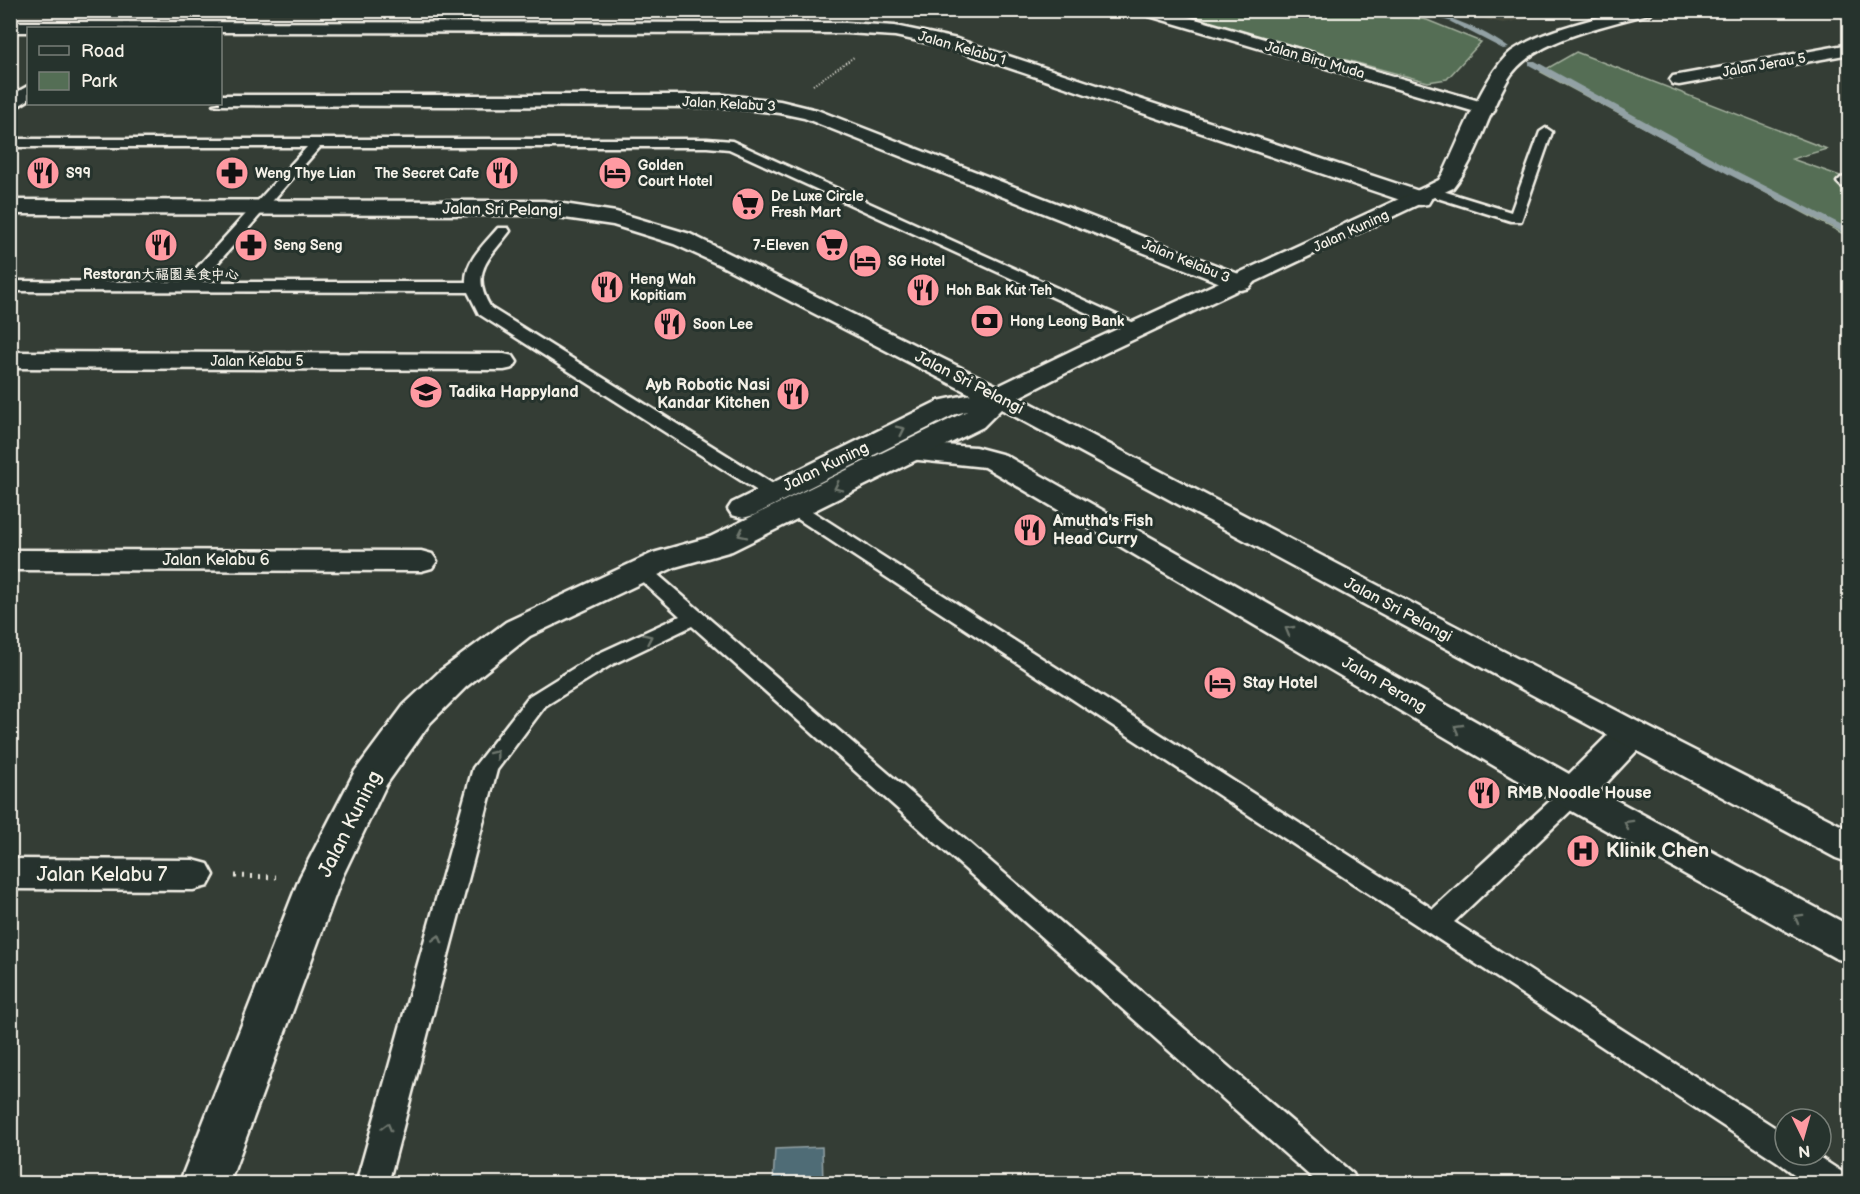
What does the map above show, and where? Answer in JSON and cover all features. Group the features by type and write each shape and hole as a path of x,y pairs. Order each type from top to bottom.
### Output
{"street":[{"path":"122,27 145,10"},
{"name":"Jalan Biru Muda","path":"1144,10 1486,109"},
{"name":"Jalan Kuning","path":"204,1184 321,877 369,780 417,714 453,679 518,629 653,565 721,544 784,501 948,407 998,397 1427,195 1446,184 1454,174 1499,78 1517,56 1539,44 1570,32 1645,10"},
{"name":"Jalan Kelabu 1","path":"10,27 27,27"},
{"name":"Jalan Kelabu 1","path":"222,28 846,28 895,31 951,43 1427,195"},
{"name":"Jalan Jerau 5","path":"1678,80 1850,50"},
{"path":"1814,56 1850,68"},
{"name":"Jalan Kelabu 3","path":"222,101 724,102 780,106 810,114 1241,283"},
{"name":"Jalan Sri Pelangi","path":"10,207 544,208 616,219 681,239 728,260 998,397 1849,848"},
{"name":"Jalan Kelabu 5","path":"10,360 504,362"},
{"name":"Jalan Kuning","path":"784,501 910,452 973,421 998,397"},
{"name":"Jalan Perang","path":"910,452 975,456 995,461 1573,794 1850,946"},
{"name":"Jalan Kelabu 6","path":"10,560 421,561"},
{"path":"1573,794 1631,734"},
{"name":"Jalan Kelabu 7","path":"10,874 193,875"}],"lane":[{"path":"1427,195 1516,218 1546,132"},
{"path":"10,143 707,143 732,145 1137,330"},
{"path":"188,287 317,143"},
{"path":"503,231 478,260 472,275 473,287 485,311 784,501 1773,1143"},
{"path":"10,286 473,287"},
{"path":"653,565 693,617 1342,1184"},
{"path":"372,1184 485,768 537,701 603,660 693,617"},
{"path":"1434,924 1573,794"},
{"path":"1808,1167 1834,1184"}],"path":[{"path":"780,106 895,31"},
{"path":"193,875 321,877"}],"shaded area":[{"path":"1442,11 1577,11 1503,23"}],"green space":[{"path":"1165,11 1377,11 1427,20 1481,42 1447,79 1428,82"},
{"path":"1576,52 1827,149 1792,159 1849,179 1849,237 1541,72"}],"water":[{"path":"822,1147 823,1183 773,1183 775,1149"}],"waterway":[{"path":"1410,10 1451,20 1505,48"},
{"path":"1532,63 1731,172 1850,233"}],"place":[{"name":"S99","path":"43,173"},
{"name":"Weng Thye Lian","path":"232,173"},
{"name":"The Secret Cafe","path":"502,173"},
{"name":"Golden Court Hotel","path":"615,173"},
{"name":"De Luxe Circle Fresh Mart","path":"748,204"},
{"name":"Restoran大福園美食中心","path":"161,245"},
{"name":"Seng Seng","path":"251,245"},
{"name":"7-Eleven","path":"832,245"},
{"name":"SG Hotel","path":"865,261"},
{"name":"Heng Wah Kopitiam","path":"607,287"},
{"name":"Hoh Bak Kut Teh","path":"923,290"},
{"name":"Hong Leong Bank","path":"987,321"},
{"name":"Soon Lee","path":"670,324"},
{"name":"Tadika Happyland","path":"426,392"},
{"name":"Ayb Robotic Nasi Kandar Kitchen","path":"793,394"},
{"name":"Amutha's Fish Head Curry","path":"1030,530"},
{"name":"Stay Hotel","path":"1220,683"},
{"name":"RMB Noodle House","path":"1484,793"},
{"name":"Klinik Chen","path":"1583,851"}]}
